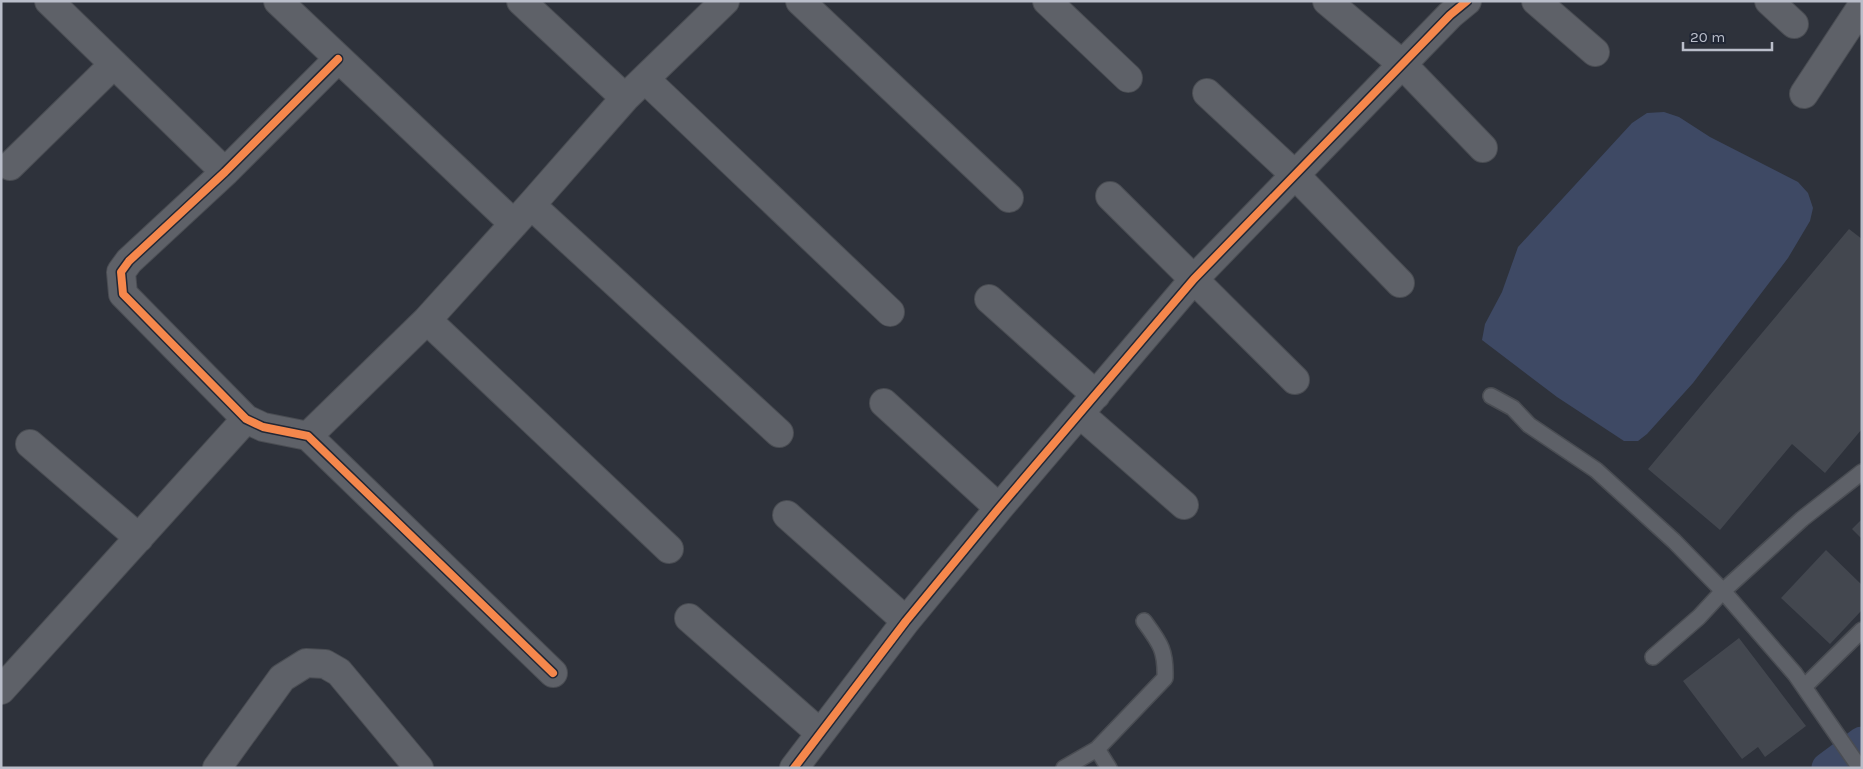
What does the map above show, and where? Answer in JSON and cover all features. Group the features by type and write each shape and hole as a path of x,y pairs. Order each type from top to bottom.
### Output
{"street":[{"path":"49,1 225,172"},
{"path":"278,1 338,59 779,433"},
{"path":"521,1 625,98"},
{"path":"308,436 427,320 625,98 725,1"},
{"path":"800,1 1009,198"},
{"path":"1047,1 1128,78"},
{"path":"1327,1 1402,64 1483,148"},
{"path":"794,768 906,621 999,508 1194,279 1450,15 1467,1"},
{"path":"1536,1 1595,52"},
{"path":"1769,1 1794,24"},
{"path":"1804,94 1862,6"},
{"path":"338,59 225,172 129,261 121,272 123,294 246,419 263,428 308,436 553,673"},
{"path":"10,166 114,64"},
{"path":"645,79 890,312"},
{"path":"1207,93 1295,175 1400,283"},
{"path":"1110,196 1295,380"},
{"path":"989,298 1184,505"},
{"path":"427,320 669,549"},
{"path":"884,403 999,508"},
{"path":"1,690 246,419"},
{"path":"30,444 139,538"},
{"path":"787,514 906,621"},
{"path":"689,618 820,733"},
{"path":"217,768 282,678 306,664 325,664 339,672 418,768"}],"lane":[{"path":"1491,396 1513,408 1529,425 1596,470 1674,541 1705,575 1723,591 1795,674 1860,768"},
{"path":"1652,657 1699,617 1723,591 1802,520 1862,472"},
{"path":"1064,768 1097,749 1165,678 1166,659 1159,641 1144,621"},
{"path":"1804,687 1862,630"},
{"path":"1097,749 1109,768"}],"water":[{"path":"1664,112 1679,117 1710,137 1798,182 1808,193 1813,208 1810,221 1788,258 1693,383 1647,434 1638,441 1624,441 1557,397 1482,340 1485,324 1502,292 1518,247 1632,123 1647,113"}],"building":[{"path":"1849,229 1862,239 1862,429 1825,473 1792,444 1720,530 1648,469"},
{"path":"1862,519 1862,539 1852,529"},
{"path":"1826,550 1862,585 1862,610 1830,644 1781,598"},
{"path":"1739,638 1806,726 1765,757 1758,747 1742,759 1683,681"}],"waterway":[{"path":"1827,768 1862,742"}],"cycle path":[{"path":"794,768 906,621 999,508 1194,279 1450,15 1467,1"},
{"path":"338,59 225,172 129,261 121,272 123,294 246,419 263,427 308,436 553,673"}]}
